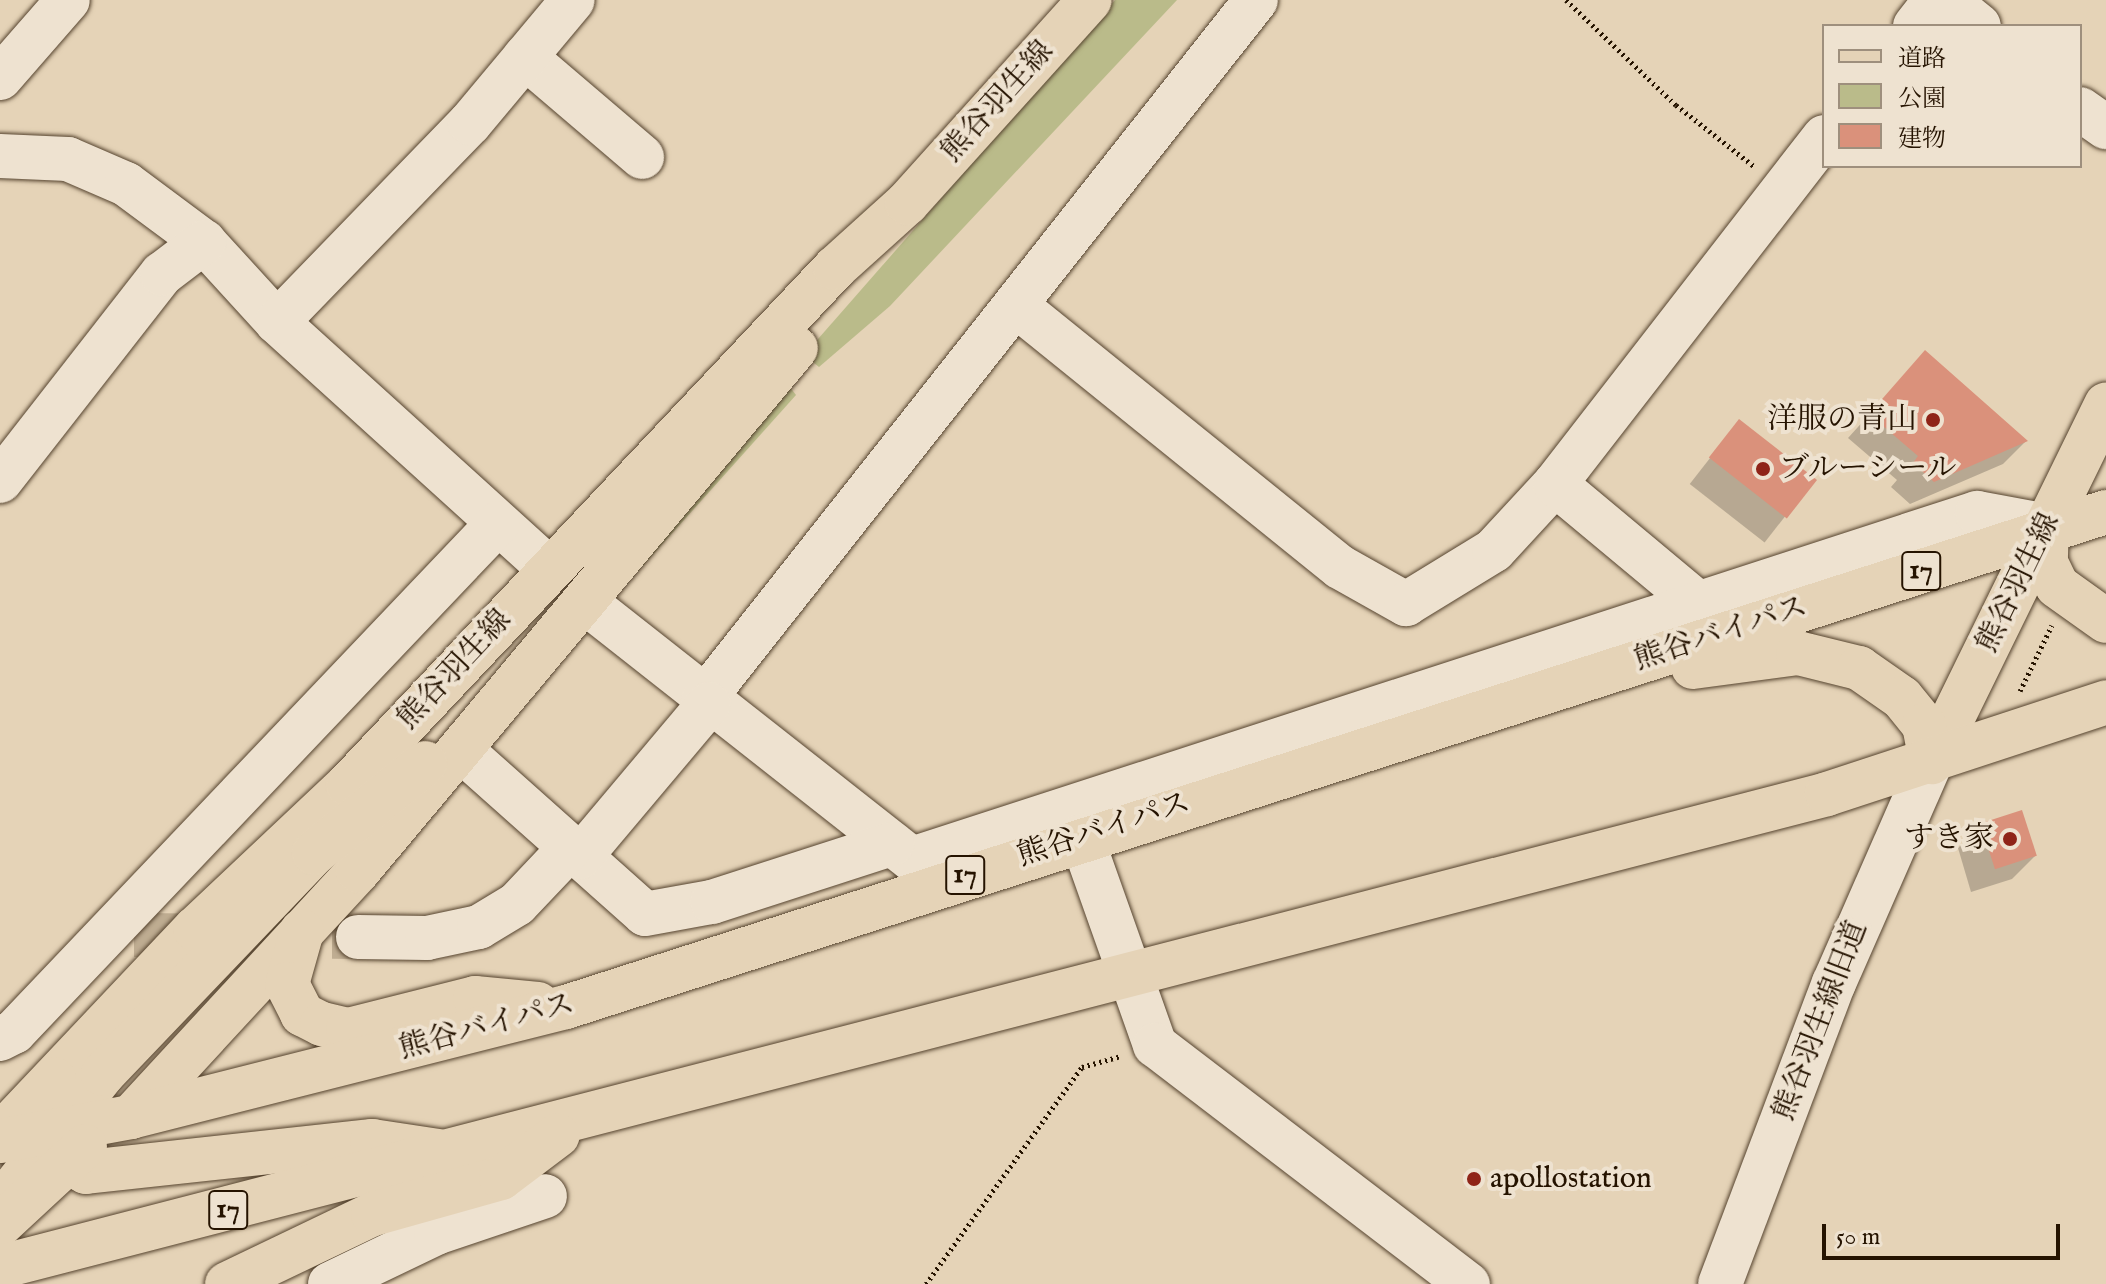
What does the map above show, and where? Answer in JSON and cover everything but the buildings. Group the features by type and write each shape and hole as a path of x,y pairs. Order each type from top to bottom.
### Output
{"main road":[{"name":"熊谷羽生線","path":"131,1117 302,931 505,699 907,203 1090,0"},
{"name":"熊谷羽生線","path":"0,1138 195,929 348,785 835,268 907,203"},
{"name":"熊谷羽生線","path":"1931,762 2106,404"},
{"name":"熊谷バイパス","path":"131,1117 566,1007 1081,836 1548,690 2047,526 2106,512"},
{"path":"2047,526 2046,563 2057,586 2106,621"},
{"path":"1548,690 1766,654 1833,659 1902,698 1924,725 1931,762"},
{"path":"0,1205 57,1147 314,853 505,699"},
{"name":"17","path":"0,1267 456,1154 1126,973 1931,762 2106,702"},
{"path":"302,931 287,984 302,1014 322,1024 348,1030 475,998 566,1007"},
{"path":"0,1225 57,1147 54,1079"},
{"path":"0,1138 57,1147 131,1117"},
{"path":"227,1284 373,1214 501,1178 575,1122"},
{"path":"57,1147 86,1172 372,1141 456,1154"}],"street":[{"path":"0,78 68,0"},
{"path":"277,322 525,57 573,0"},
{"path":"358,937 427,938 479,927 517,904 575,853 706,702 1019,308 1256,0"},
{"path":"1917,24 1935,0"},
{"path":"1947,0 1977,24"},
{"path":"525,57 642,157"},
{"path":"2082,110 2106,127"},
{"path":"1019,308 1340,567 1406,604 1494,550 1555,484 1781,188 1822,139"},
{"path":"0,156 68,159 126,184 204,242 277,322 549,569"},
{"path":"0,481 162,274 204,242"},
{"path":"1555,484 1698,603"},
{"path":"585,602 706,702 912,859 1977,513 2047,526"},
{"path":"0,1039 14,1032 498,523"},
{"path":"0,1062 27,1048 314,743 362,664"},
{"path":"461,750 645,914 712,902 892,844"},
{"name":"熊谷羽生線旧道","path":"1720,1284 1834,983 1931,762"},
{"path":"1081,836 1126,973 1155,1045 1468,1284"},
{"path":"330,1284 436,1233 545,1196"}],"path":[{"path":"1566,0 1676,105 1781,188"},
{"path":"2018,702 2058,613"},
{"path":"926,1284 1082,1067 1155,1045"}],"green space":[{"path":"1115,0 1177,0 890,306 819,367 804,355"},
{"path":"783,378 796,395 607,606"}],"tunnel":[{"path":"134,935 358,937"}],"place":[{"name":"洋服の青山","path":"1933,420"},
{"name":"ブルーシール","path":"1763,469"},
{"name":"すき家","path":"2010,839"},
{"name":"apollostation","path":"1474,1179"}]}
